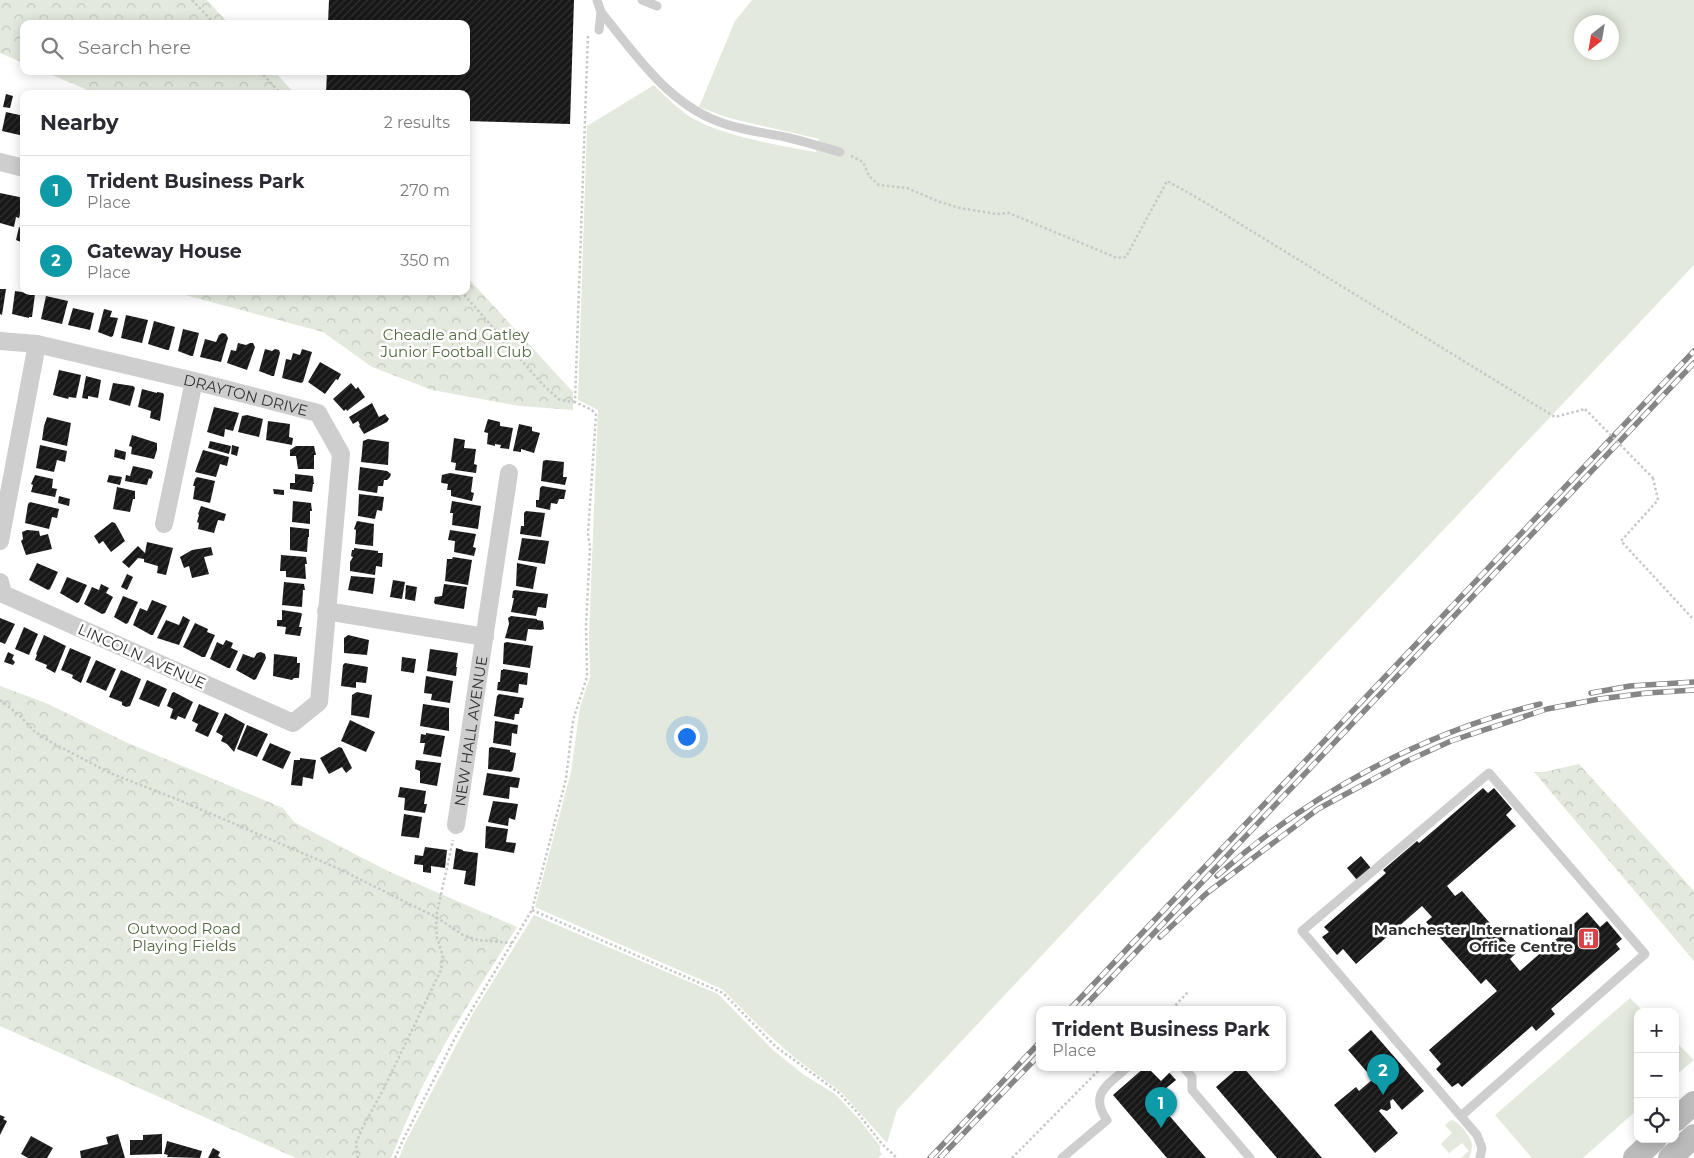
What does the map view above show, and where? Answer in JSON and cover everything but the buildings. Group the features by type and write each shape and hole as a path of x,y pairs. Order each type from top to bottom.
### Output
{"main road":[{"path":"1679,1116 1694,1103"},
{"path":"1672,1152 1694,1136"},
{"path":"1636,1158 1651,1143"}],"street":[{"path":"0,162 20,167"},
{"name":"DRAYTON DRIVE","path":"0,341 37,344 194,380 318,414 340,454 319,702 293,723"},
{"path":"0,540 37,344"},
{"path":"164,524 194,380"},
{"name":"NEW HALL AVENUE","path":"456,825 509,473"},
{"name":"LINCOLN AVENUE","path":"0,582 3,594 293,723"},
{"name":"NEW HALL AVENUE","path":"326,611 485,638"}],"lane":[{"path":"597,0 602,12 643,62 673,95 694,110 717,121 739,128 784,137 840,152"},
{"path":"642,0 657,6"},
{"path":"600,30 602,12"},
{"path":"1461,1116 1645,954 1488,773 1302,931 1461,1116 1478,1135 1482,1148 1480,1158"},
{"path":"1062,1158 1107,1120 1100,1110 1099,1097 1102,1091 1124,1071"},
{"path":"1187,1071 1192,1077 1192,1090 1250,1158"}],"path":[{"path":"192,0 211,20"},
{"path":"575,402 588,30"},
{"path":"264,75 277,90"},
{"path":"840,152 863,162 869,176 879,185 907,188 960,208 996,214 1009,213 1117,258 1126,257 1167,182 1210,205 1555,417 1585,409 1654,478 1658,500 1621,541 1694,620"},
{"path":"395,1158 456,1036 532,910 566,779 573,720 587,677 586,626 590,547 588,534 596,415 592,410 575,402 560,400 544,386 464,295"},
{"path":"0,700 19,714 34,731 73,755 110,773 179,800 337,868 436,918 463,935 478,940 512,943"},
{"path":"358,1158 356,1143 363,1127 441,970 443,956 437,938 436,918 456,825"},
{"path":"532,910 722,993 775,1046 838,1093 857,1112 882,1144 897,1158"},
{"path":"1175,1006 1188,992"},
{"path":"1012,1158 1098,1071"}],"green space":[{"path":"0,0 207,0 225,20 20,20 20,61 0,53"},
{"path":"752,0 1694,0 1694,265 897,1110 887,1143 842,1093 795,1058 760,1027 722,989 535,907 571,772 580,707 590,677 589,634 598,410 578,400 587,126 654,85 692,118 720,130 752,140 816,152 819,139 729,118 699,107 735,21"},
{"path":"52,75 278,75 291,90 88,90"},
{"name":"Cheadle and Gatley Junior Football Club","path":"470,280 573,392 573,410 520,406 432,390 372,367 323,332 185,295 470,295"},
{"name":"Outwood Road Playing Fields","path":"0,686 46,703 130,744 283,808 294,822 388,871 517,927 462,1014 426,1079 391,1158 296,1158 0,1026"},
{"path":"1579,764 1694,891 1694,961 1534,772 1544,772"},
{"path":"534,915 718,994 773,1050 804,1075 835,1094 858,1118 880,1146 882,1154 878,1158 399,1158 472,1015"},
{"path":"1630,998 1640,1008 1634,1008 1634,1113 1583,1158 1532,1158 1495,1115"},
{"path":"1679,1045 1694,1060 1679,1073"},
{"path":"1451,1120 1460,1125 1470,1138 1472,1148 1469,1158 1461,1158 1469,1151 1462,1143 1449,1153 1441,1144 1452,1133 1445,1125"}],"railway":[{"path":"1073,1006 1694,351"},
{"path":"1085,1006 1694,363"},
{"path":"1591,693 1630,686 1694,682"},
{"path":"1160,937 1207,893 1318,809 1407,761 1451,741 1547,709 1599,699 1694,690"},
{"path":"1217,876 1289,819 1368,770 1452,732 1496,716 1540,704"},
{"path":"930,1158 1036,1046"},
{"path":"940,1158 1036,1058"}],"place":[{"name":"Manchester International Office Centre","path":"1589,938"},
{"name":"Gateway House","path":"1383,1095"},
{"name":"Trident Business Park","path":"1161,1128"}]}
